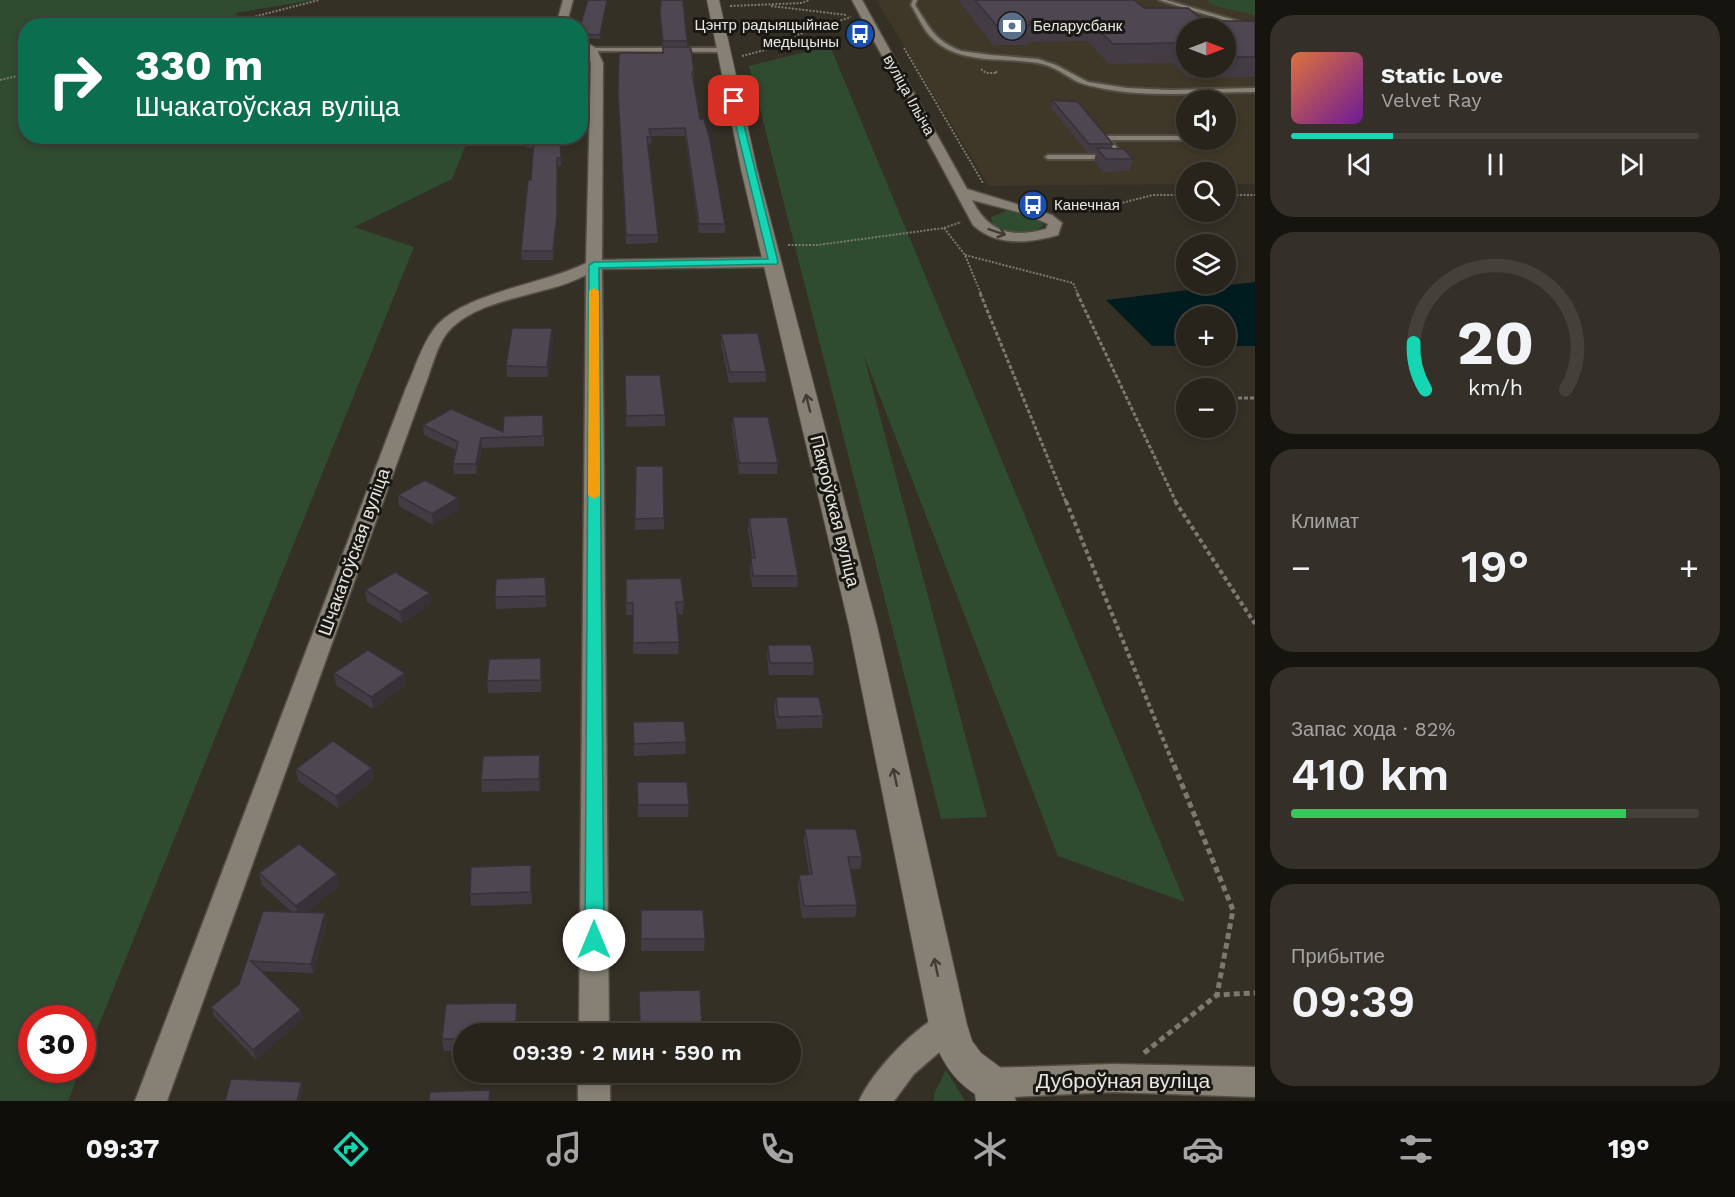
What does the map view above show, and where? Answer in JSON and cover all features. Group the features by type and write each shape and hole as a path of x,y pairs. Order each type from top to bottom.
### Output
{"street":[{"path":"563,18 568,0"},
{"name":"вуліца Ільіча","path":"856,0 960,190 980,225 996,233 1016,238 1037,237 1053,232 1055,224 1045,215 1028,209 987,201 960,190"},
{"name":"Пакроўская вуліца","path":"714,3 748,169 771,253 863,626 948,1025 956,1051 971,1071 993,1092"},
{"path":"588,49 597,63 594,265 594,1023"},
{"name":"Шчакатоўская вуліца","path":"151,1101 415,388 440,331 465,313 502,298 577,276 594,265 771,253"},
{"path":"875,1101 903,1064 948,1025"},
{"name":"Дуброўная вуліца","path":"993,1092 1113,1078 1255,1082"},
{"path":"594,1083 594,1101"}],"lane":[{"path":"915,0 913,5 935,40 950,48 1002,59 1050,64 1067,75 1108,87 1133,90 1176,90"},
{"path":"1161,0 1255,28"},
{"path":"588,46 723,53"},
{"path":"1236,90 1255,90"},
{"path":"1048,157 1121,157 1100,130"},
{"path":"1106,138 1176,138"}],"path":[{"path":"249,18 319,0"},
{"path":"714,3 802,3 809,0"},
{"path":"723,53 743,56 765,50 794,36 854,15 816,13 763,4"},
{"path":"903,46 986,187"},
{"path":"0,80 18,76"},
{"path":"1063,210 1094,210 1153,195 1176,195"},
{"path":"1236,195 1255,195"},
{"path":"771,253 945,228 976,217"},
{"path":"945,228 966,255 1233,910 1218,995"},
{"path":"966,255 1073,283 1177,505 1255,624"},
{"path":"1236,399 1255,398"},
{"path":"1113,1078 1218,995 1255,993"}],"shaded area":[{"path":"876,0 1255,0 1255,184 1236,184 1236,162 1176,162 1176,184 989,186"}],"green space":[{"path":"0,0 314,0 235,13 240,18 18,18 18,144 466,144 452,179 354,227 414,247 96,1032 96,1005 18,1005 18,1083 75,1083 68,1101 0,1101"},
{"path":"1207,0 1255,0 1255,15 1214,6"},
{"path":"830,46 1185,902 1058,856 863,353 987,817 941,819 749,66"},
{"path":"1006,211 1022,212 1040,219 1043,226 1031,231 1018,232 1004,230 993,224 991,217"},
{"path":"946,1070 965,1101 934,1101 934,1094"}],"water":[{"path":"1255,282 1255,346 1236,346 1236,306 1176,306 1176,346 1152,346 1106,300 1176,292 1176,294 1236,294 1236,284"}],"building":[{"path":"588,0 607,0 600,35 588,34 588,18 582,18"},
{"path":"661,0 683,0 687,41 663,41"},
{"path":"975,0 1134,0 1144,8 1188,8 1200,18 1176,18 1176,43 1113,44 1091,22 1029,22 1031,25 996,25"},
{"path":"1236,21 1255,21 1255,57 1236,57"},
{"path":"663,47 689,47 691,49 694,72 692,72 700,119 704,119 710,140 725,224 699,224 685,128 649,129 651,137 647,137 658,235 626,235 618,93 619,53 663,53"},
{"path":"1052,100 1078,102 1113,144 1089,144"},
{"path":"534,144 560,144 561,158 557,158 557,215 553,251 521,251 528,180 531,180"},
{"path":"1097,148 1124,149 1133,159 1106,159"},
{"path":"512,328 552,328 547,367 506,366"},
{"path":"758,333 766,372 730,372 721,334"},
{"path":"625,375 660,375 665,415 626,416"},
{"path":"451,409 503,432 504,416 543,415 543,436 481,438 476,464 453,464 458,442 423,425"},
{"path":"733,417 768,417 778,463 739,463"},
{"path":"636,466 663,466 664,518 635,519"},
{"path":"425,480 458,498 432,514 398,495"},
{"path":"787,517 798,576 753,576 751,558 755,558 749,518"},
{"path":"395,572 430,593 400,612 365,590"},
{"path":"545,577 546,596 495,597 496,579"},
{"path":"681,578 684,602 676,602 679,642 633,643 633,603 626,603 626,579"},
{"path":"768,645 811,645 814,663 770,663"},
{"path":"368,650 405,673 371,697 334,673"},
{"path":"541,658 541,680 487,681 489,659"},
{"path":"776,697 819,697 823,716 778,717"},
{"path":"684,721 686,742 634,744 633,722"},
{"path":"333,741 372,768 336,796 296,769"},
{"path":"540,755 539,779 481,780 483,756"},
{"path":"637,782 687,782 689,805 638,805"},
{"path":"805,829 856,829 862,857 848,857 857,905 804,906 799,875 812,874"},
{"path":"299,844 337,874 296,906 259,873"},
{"path":"531,865 531,892 470,894 471,867"},
{"path":"641,910 703,910 705,939 641,939"},
{"path":"263,911 325,913 311,964 251,961 301,1010 253,1050 211,1007 239,984"},
{"path":"700,990 702,1023 640,1023 639,991"},
{"path":"517,1003 516,1023 453,1023 453,1039 442,1039 446,1004"},
{"path":"231,1079 302,1082 297,1101 225,1101"},
{"path":"490,1090 489,1101 429,1101 430,1092"}],"slow traffic":[{"path":"594,291 594,495"}],"place":[{"name":"Беларусбанк","path":"1012,26"},
{"name":"Цэнтр радыяцыйнае медыцыны","path":"860,34"},
{"name":"Канечная","path":"1033,205"}],"route":[{"path":"594,940 594,265 773,262 748,169 734,101"}]}
